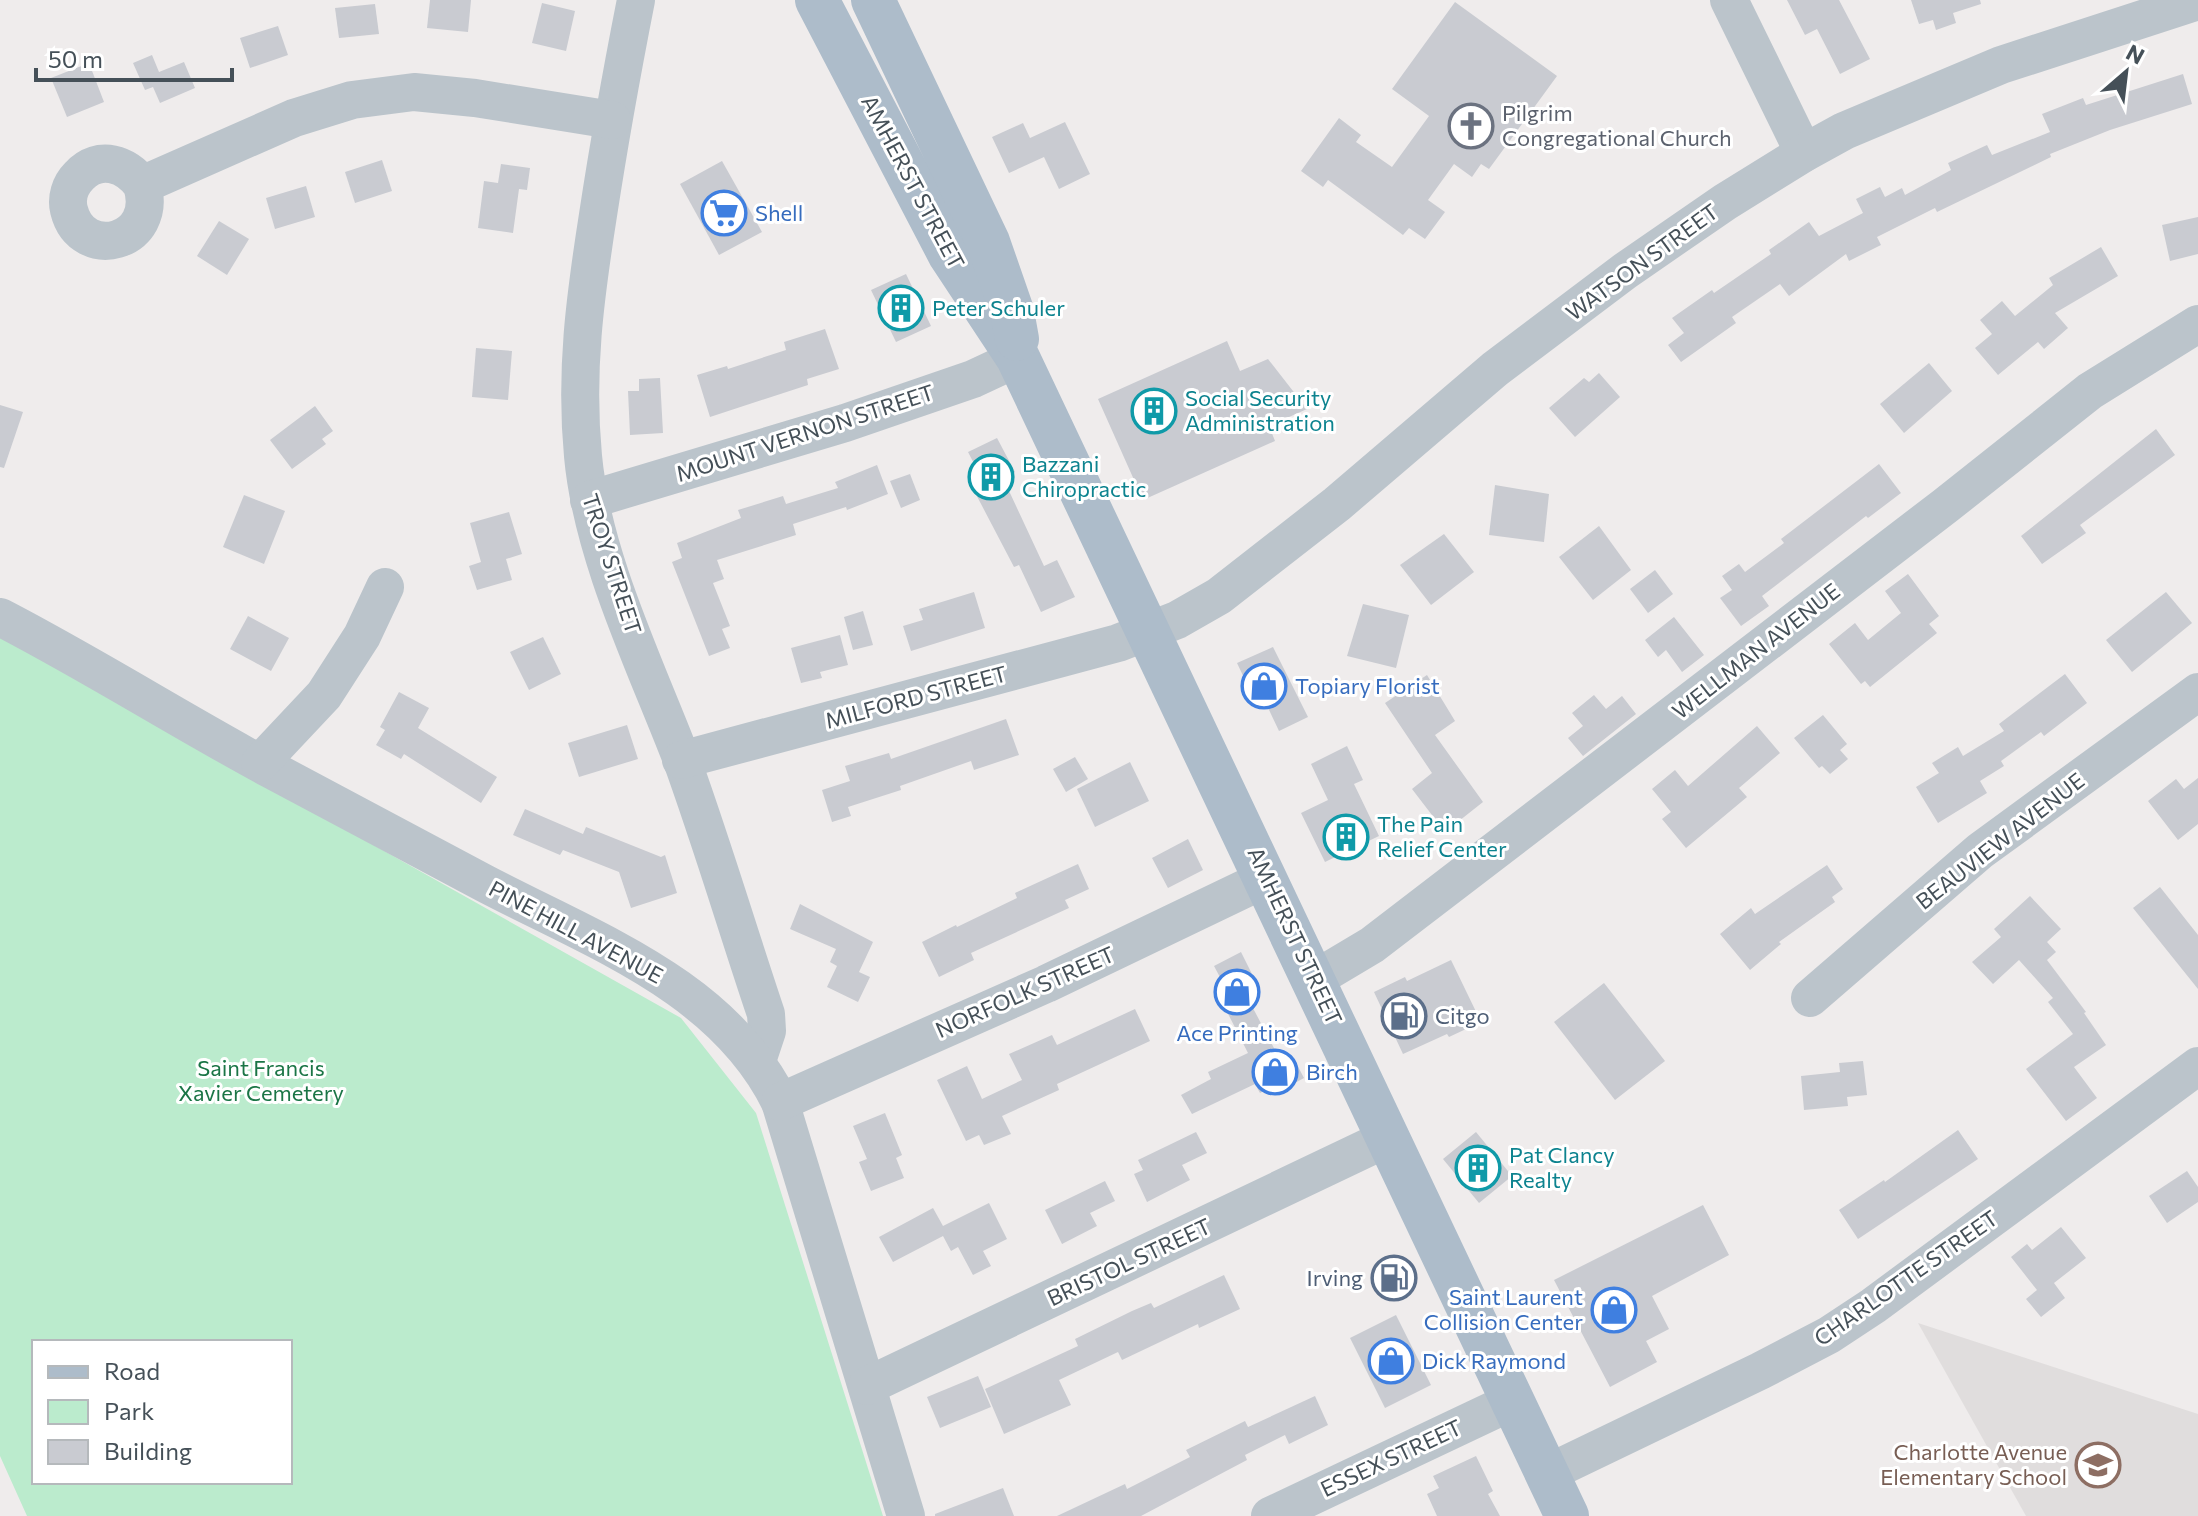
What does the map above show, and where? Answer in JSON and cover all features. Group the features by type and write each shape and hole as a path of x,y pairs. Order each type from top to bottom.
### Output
{"main road":[{"name":"AMHERST STREET","path":"817,0 950,255 1018,358 1390,1137 1567,1516"},
{"name":"AMHERST STREET","path":"873,0 978,218 1012,311 1018,358"},
{"path":"888,0 918,92"}],"street":[{"name":"TROY STREET","path":"636,0 612,120 583,311 579,358 583,457 589,500 612,577 681,760 766,1014 767,1031 757,1061"},
{"path":"1729,0 1804,153"},
{"name":"WATSON STREET","path":"1149,632 1199,609 1246,576 1519,351 1625,271 1725,202 1804,153 1844,131 2001,65 2198,1"},
{"path":"142,185 294,118 352,100 414,92 475,98 612,120"},
{"name":"WELLMAN AVENUE","path":"1315,979 1372,945 1945,506 2090,391 2198,324"},
{"name":"MOUNT VERNON STREET","path":"589,500 845,423 973,379 1018,358"},
{"path":"260,763 324,695 362,636 385,587"},
{"name":"PINE HILL AVENUE","path":"0,617 260,763 630,957 685,993 722,1024 766,1073 780,1102 906,1516"},
{"name":"MILFORD STREET","path":"681,760 1118,643 1149,632"},
{"name":"BEAUVIEW AVENUE","path":"1810,998 1980,851 2198,692"},
{"name":"NORFOLK STREET","path":"780,1102 1046,984 1267,878"},
{"name":"CHARLOTTE STREET","path":"1548,1473 1829,1335 1873,1306 2198,1066"},
{"name":"BRISTOL STREET","path":"867,1386 1390,1137"},
{"name":"ESSEX STREET","path":"1270,1516 1513,1401"}],"shaded area":[{"name":"Charlotte Avenue Elementary School","path":"1918,1323 2198,1414 2198,1516 2026,1516"}],"green space":[{"name":"Saint Francis Xavier Cemetery","path":"0,635 681,1018 756,1113 883,1516 27,1516 0,1456"}],"building":[{"path":"430,0 471,0 468,32 427,28"},
{"path":"1787,0 1839,0 1870,59 1840,74 1817,29 1805,35"},
{"path":"1911,0 1980,0 1981,4 1953,13 1956,23 1936,30 1933,20 1919,24"},
{"name":"Pilgrim Congregational Church","path":"1455,2 1557,76 1489,169 1481,164 1472,177 1454,164 1428,200 1445,212 1425,239 1409,228 1403,235 1328,180 1323,187 1301,171 1339,118 1361,135 1356,142 1392,167 1429,116 1392,89"},
{"path":"542,3 575,11 566,51 532,43"},
{"path":"375,4 379,34 339,38 335,8"},
{"path":"278,26 288,55 250,68 240,38"},
{"path":"152,55 159,72 184,62 195,88 160,103 153,87 145,90 133,63"},
{"path":"89,63 104,102 67,117 51,78"},
{"path":"2183,74 2192,104 2110,130 2050,154 2051,157 1937,212 1935,208 1877,237 1881,245 1849,261 1846,254 1789,296 1780,284 1732,317 1736,323 1681,362 1668,345 1684,333 1672,318 1771,254 1769,250 1809,222 1819,236 1863,213 1856,199 1880,187 1885,197 1902,188 1905,195 1951,170 1948,163 1987,145 1992,155 2050,132 2042,114 2083,98 2086,105"},
{"path":"1065,122 1090,174 1059,189 1044,157 1009,173 992,137 1023,123 1030,138"},
{"path":"382,160 392,191 355,203 345,172"},
{"name":"Shell","path":"722,161 762,232 719,255 680,184"},
{"path":"501,164 530,168 527,190 519,189 513,233 478,228 484,181 498,183"},
{"path":"306,186 315,217 275,229 266,198"},
{"path":"2198,217 2198,254 2170,261 2162,225"},
{"path":"219,221 249,239 227,275 197,256"},
{"path":"2101,247 2118,276 2055,313 2068,328 2044,349 2038,342 1998,375 1975,348 1992,334 1980,320 2002,301 2015,316 2053,285 2049,278"},
{"name":"Peter Schuler","path":"906,274 931,326 896,342 871,290"},
{"path":"825,329 839,369 807,379 808,385 710,417 697,375 727,366 728,369 786,350 784,342"},
{"path":"1227,341 1240,371 1268,359 1307,409 1269,426 1275,441 1143,500 1098,399"},
{"path":"476,348 512,351 508,400 472,397"},
{"path":"1929,363 1952,391 1904,433 1880,404"},
{"path":"1599,373 1620,397 1575,437 1549,408 1584,378 1589,382"},
{"path":"660,378 663,433 630,435 628,391 639,391 639,379"},
{"path":"0,405 23,412 4,468 0,467"},
{"path":"315,406 333,431 322,439 326,444 292,469 270,440"},
{"path":"2156,429 2175,455 2080,525 2086,533 2042,564 2021,536"},
{"path":"997,438 1015,472 1003,478 1044,566 1057,560 1075,597 1041,612 1019,565 1014,567 969,481 980,475 968,452"},
{"path":"1879,464 1901,493 1762,596 1769,606 1741,626 1720,598 1732,590 1722,576 1739,564 1745,572 1784,543 1781,539"},
{"path":"877,465 888,494 847,510 846,507 793,524 796,535 717,560 724,579 713,583 730,626 722,629 730,648 709,656 672,562 682,558 677,543 741,518 738,510 783,496 786,504 838,488 835,482"},
{"path":"910,474 920,500 901,508 890,481"},
{"path":"1495,485 1549,494 1544,542 1489,535"},
{"path":"244,495 285,511 264,564 223,547"},
{"path":"509,512 522,554 506,559 512,580 477,590 469,566 481,562 470,523"},
{"path":"1599,526 1631,570 1593,600 1559,557"},
{"path":"1444,534 1474,572 1431,605 1400,565"},
{"path":"1655,570 1673,594 1648,613 1630,589"},
{"path":"1908,574 1939,616 1929,624 1937,633 1870,687 1865,681 1861,684 1829,644 1855,623 1868,640 1901,613 1885,591"},
{"path":"974,592 985,628 911,651 903,626 923,620 919,609"},
{"path":"2166,592 2192,623 2132,672 2106,640"},
{"path":"1363,604 1409,615 1396,668 1347,656"},
{"path":"863,611 873,645 853,650 844,617"},
{"path":"248,616 289,638 271,671 230,649"},
{"path":"1674,617 1704,655 1682,672 1666,650 1658,657 1645,640"},
{"path":"840,635 848,665 820,672 822,678 801,683 791,648"},
{"path":"543,637 561,674 529,690 510,652"},
{"name":"Topiary Florist","path":"1273,647 1308,717 1279,731 1263,697 1255,701 1237,663"},
{"path":"2065,674 2087,703 2044,736 2041,732 2001,761 2004,766 1980,781 1987,793 1938,823 1916,787 1939,773 1932,763 1958,747 1963,756 2004,731 1999,724"},
{"path":"1427,675 1455,721 1435,735 1483,802 1445,832 1412,789 1432,773 1385,703"},
{"path":"399,692 429,708 418,728 497,777 481,803 404,754 401,759 376,745 385,730 380,727"},
{"path":"1594,695 1606,709 1622,696 1636,714 1583,756 1568,738 1583,726 1572,713"},
{"path":"1823,715 1847,744 1840,750 1848,759 1830,774 1822,766 1819,768 1794,738"},
{"path":"1006,719 1019,755 974,770 971,761 900,786 901,790 848,807 851,816 832,822 822,790 850,781 845,766 889,753 891,759"},
{"path":"627,725 638,759 579,777 568,743"},
{"path":"1757,726 1780,753 1739,788 1747,797 1686,848 1662,819 1671,812 1652,789 1675,770 1688,786"},
{"path":"1347,746 1363,780 1354,784 1379,836 1325,862 1301,813 1328,800 1311,764"},
{"path":"1075,757 1088,779 1066,792 1053,769"},
{"path":"1130,762 1149,801 1095,827 1077,789"},
{"path":"2198,778 2198,824 2178,840 2148,801 2176,779 2184,789"},
{"path":"525,809 583,834 586,827 661,857 665,855 677,893 631,908 619,872 563,850 560,855 513,835"},
{"path":"1188,839 1203,870 1168,888 1152,858"},
{"path":"1078,864 1089,889 1065,900 1069,908 971,953 974,960 939,977 922,942 1017,898 1015,893"},
{"path":"1827,865 1843,889 1832,897 1835,902 1779,942 1781,944 1750,970 1720,934 1751,908 1755,914"},
{"path":"2160,887 2198,935 2198,989 2133,908"},
{"path":"2030,896 2061,929 2047,942 2056,952 2047,960 2106,1045 2074,1067 2097,1098 2066,1121 2026,1069 2073,1034 2048,1002 2053,998 2019,960 1993,984 1972,962 2001,937 1994,929"},
{"path":"800,904 873,942 859,972 870,977 858,1002 827,987 837,966 830,962 836,949 790,929"},
{"path":"1241,952 1257,984 1244,991 1275,1050 1285,1064 1294,1059 1304,1078 1278,1092 1275,1085 1260,1093 1255,1084 1192,1114 1181,1095 1211,1079 1208,1072 1248,1053 1220,998 1229,994 1214,966"},
{"path":"1451,960 1481,1022 1403,1054 1374,992 1405,977 1407,981"},
{"path":"1604,983 1665,1061 1615,1100 1554,1022"},
{"path":"1135,1009 1150,1041 1057,1084 1059,1090 1002,1116 1011,1134 984,1145 979,1135 966,1141 937,1080 967,1066 982,1099 1022,1080 1009,1054 1052,1035 1057,1045"},
{"path":"1863,1061 1867,1095 1847,1097 1848,1106 1804,1110 1801,1076 1840,1072 1839,1063"},
{"path":"885,1113 902,1155 896,1158 904,1178 871,1191 859,1162 867,1159 853,1126"},
{"path":"1958,1130 1978,1159 1858,1239 1839,1210 1885,1182"},
{"path":"1196,1132 1207,1153 1182,1165 1190,1180 1147,1202 1134,1174 1143,1170 1138,1160"},
{"name":"Pat Clancy Realty","path":"1476,1132 1512,1176 1479,1203 1443,1159"},
{"path":"2187,1171 2198,1187 2198,1202 2167,1223 2149,1196"},
{"path":"1105,1181 1115,1201 1090,1213 1097,1226 1062,1244 1045,1210"},
{"path":"989,1203 1007,1239 983,1251 991,1266 973,1275 958,1247 951,1251 943,1236 893,1262 879,1237 933,1208 943,1226"},
{"name":"Saint Laurent Collision Center","path":"1703,1205 1729,1255 1652,1296 1669,1329 1646,1341 1657,1362 1610,1387 1554,1280"},
{"path":"2061,1227 2086,1258 2054,1283 2065,1298 2041,1317 2026,1299 2037,1290 2011,1257 2027,1244 2032,1250"},
{"path":"1224,1275 1240,1309 1199,1328 1198,1324 1122,1360 1118,1352 1059,1380 1071,1405 1004,1434 985,1389 1078,1346 1075,1339 1132,1311 1151,1303 1154,1308"},
{"name":"Dick Raymond","path":"1396,1315 1431,1385 1385,1408 1350,1338"},
{"path":"978,1376 991,1407 940,1428 927,1397"},
{"path":"1315,1396 1328,1425 1289,1444 1285,1435 1245,1455 1247,1460 1141,1516 1057,1516 1125,1484 1127,1489 1190,1457 1186,1450 1245,1421 1248,1427"},
{"path":"1476,1456 1493,1491 1488,1494 1500,1516 1437,1516 1427,1494 1439,1488 1433,1476"},
{"path":"1003,1488 1014,1516 935,1516 935,1514"}],"place":[{"name":"Pilgrim Congregational Church","path":"1471,126"},
{"name":"Shell","path":"724,213"},
{"name":"Peter Schuler","path":"901,308"},
{"name":"Social Security Administration","path":"1154,411"},
{"name":"Bazzani Chiropractic","path":"991,477"},
{"name":"Topiary Florist","path":"1264,686"},
{"name":"The Pain Relief Center","path":"1346,837"},
{"name":"Ace Printing","path":"1237,992"},
{"name":"Citgo","path":"1404,1016"},
{"name":"Birch","path":"1275,1072"},
{"name":"Pat Clancy Realty","path":"1478,1168"},
{"name":"Irving","path":"1394,1278"},
{"name":"Saint Laurent Collision Center","path":"1614,1310"},
{"name":"Dick Raymond","path":"1391,1361"},
{"name":"Charlotte Avenue Elementary School","path":"2098,1465"}]}
